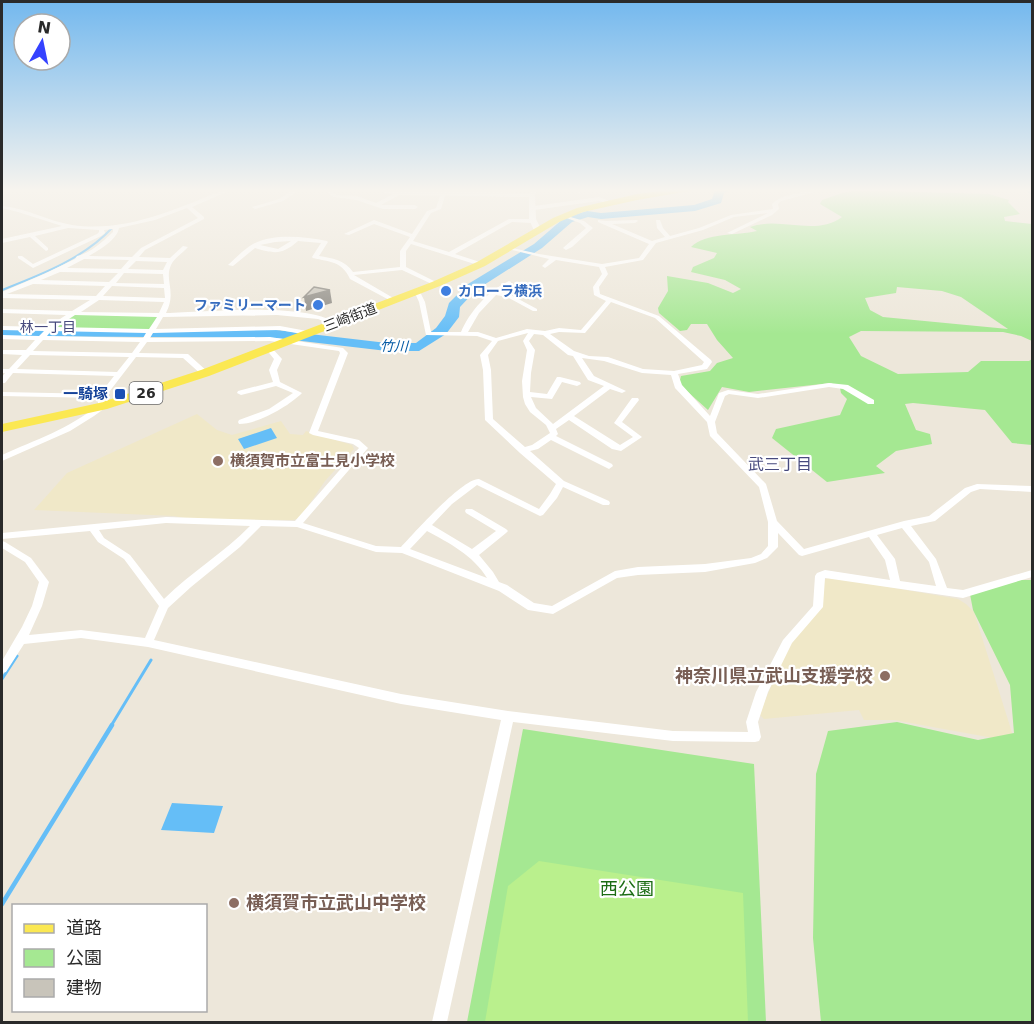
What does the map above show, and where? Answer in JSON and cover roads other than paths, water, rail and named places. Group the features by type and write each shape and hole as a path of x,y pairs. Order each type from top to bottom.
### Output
{"main road":[{"name":"三崎街道","path":"2,428 205,373 436,284 481,264 527,238"}],"street":[{"path":"2,241 9,238"},
{"path":"34,238 46,249"},
{"path":"20,257 33,266 93,238"},
{"path":"2,295 57,270 109,238"},
{"path":"2,381 49,329 98,298 143,249 164,238"},
{"path":"255,246 276,253 282,252 298,238"},
{"path":"231,265 255,246 298,238 325,242 315,257 345,265 352,278 393,300"},
{"path":"450,254 479,238"},
{"path":"566,248 574,243 576,238"},
{"path":"640,238 652,243 669,238"},
{"path":"403,268 403,251 412,239 481,264"},
{"path":"510,248 602,266 640,259 647,253 652,243"},
{"path":"2,458 90,417 160,315 168,300 165,272 171,260 185,247"},
{"path":"79,257 171,260"},
{"path":"545,266 555,258"},
{"path":"576,355 605,359 642,370 674,374 704,367 708,362 657,317 638,308 597,295 596,287 605,274 602,266"},
{"path":"351,274 403,268 436,284"},
{"path":"57,270 165,272"},
{"path":"31,282 165,286"},
{"path":"464,333 468,322 496,292 508,283"},
{"path":"417,291 426,306 424,318 428,334 483,334 496,340"},
{"path":"496,292 509,296 535,310"},
{"path":"2,295 168,300"},
{"path":"606,503 561,483 489,420 487,370 484,355 496,340 527,331 583,332 610,300"},
{"path":"297,314 303,307"},
{"path":"2,311 160,315 297,314 320,316 333,323"},
{"path":"245,329 254,313"},
{"path":"2,328 150,331 280,328 305,334"},
{"path":"532,332 526,341 531,350 526,374 532,409 552,432 609,466"},
{"path":"545,333 576,355 588,376 622,391"},
{"path":"2,336 143,340 254,339 341,349 344,353 313,433 356,442 364,448 297,524"},
{"path":"242,422 259,417 284,404 298,393 277,382 273,370 278,359 269,348"},
{"path":"2,352 185,356 205,373"},
{"path":"2,370 118,374"},
{"path":"674,374 678,386 711,422"},
{"path":"528,394 549,397 560,379 577,384"},
{"path":"241,393 277,382"},
{"path":"2,536 166,520 297,524 376,549 403,550 495,585 532,607 553,610 615,575 638,571 705,568 752,561 764,556 773,547 773,522 763,486 713,434 711,422 722,395 728,392 758,396 829,385 845,387 871,402"},
{"path":"523,451 535,447 569,416 609,386"},
{"path":"2,394 102,401"},
{"path":"569,416 615,447 621,448 638,436 618,423 635,400"},
{"path":"403,550 449,502 476,481 540,513 561,483"},
{"path":"773,522 802,553 904,524 932,519 968,490 980,486 1032,489"},
{"path":"469,511 502,531 473,554"},
{"path":"148,643 164,606 181,587 243,541 259,522"},
{"path":"904,524 933,561 943,591"},
{"path":"426,526 473,554 485,567 495,585"},
{"path":"93,528 101,540 127,557 164,606"},
{"path":"871,533 890,559 896,584"},
{"path":"2,544 28,560 44,582 37,607 23,640 2,669"},
{"path":"23,640 81,634 148,643 401,699 508,716 673,736 755,737 752,722 762,692 788,640 818,607 820,576 825,574 963,594 1032,574"},
{"path":"439,1023 508,716"}],"water":[{"path":"271,428 277,438 244,449 238,439"},
{"path":"172,803 223,806 214,833 161,830"}],"waterway":[{"path":"2,290 46,272 88,249 102,238"},
{"name":"竹川","path":"2,332 276,334 387,347 419,347 441,331 452,317 454,306 472,287 547,238"},
{"path":"2,679 17,656"},
{"path":"111,726 151,660"},
{"path":"2,904 112,725"}],"place":[{"name":"カローラ横浜","path":"446,291"},
{"name":"ファミリーマート","path":"318,305"},
{"name":"一騎塚","path":"120,394"},
{"name":"横須賀市立富士見小学校","path":"218,461"},
{"name":"神奈川県立武山支援学校","path":"885,676"},
{"name":"横須賀市立武山中学校","path":"234,903"}],"district":[{"name":"林一丁目","path":"48,327"},
{"name":"武三丁目","path":"780,464"}],"park label":[{"name":"西公園","path":"627,889"}]}
